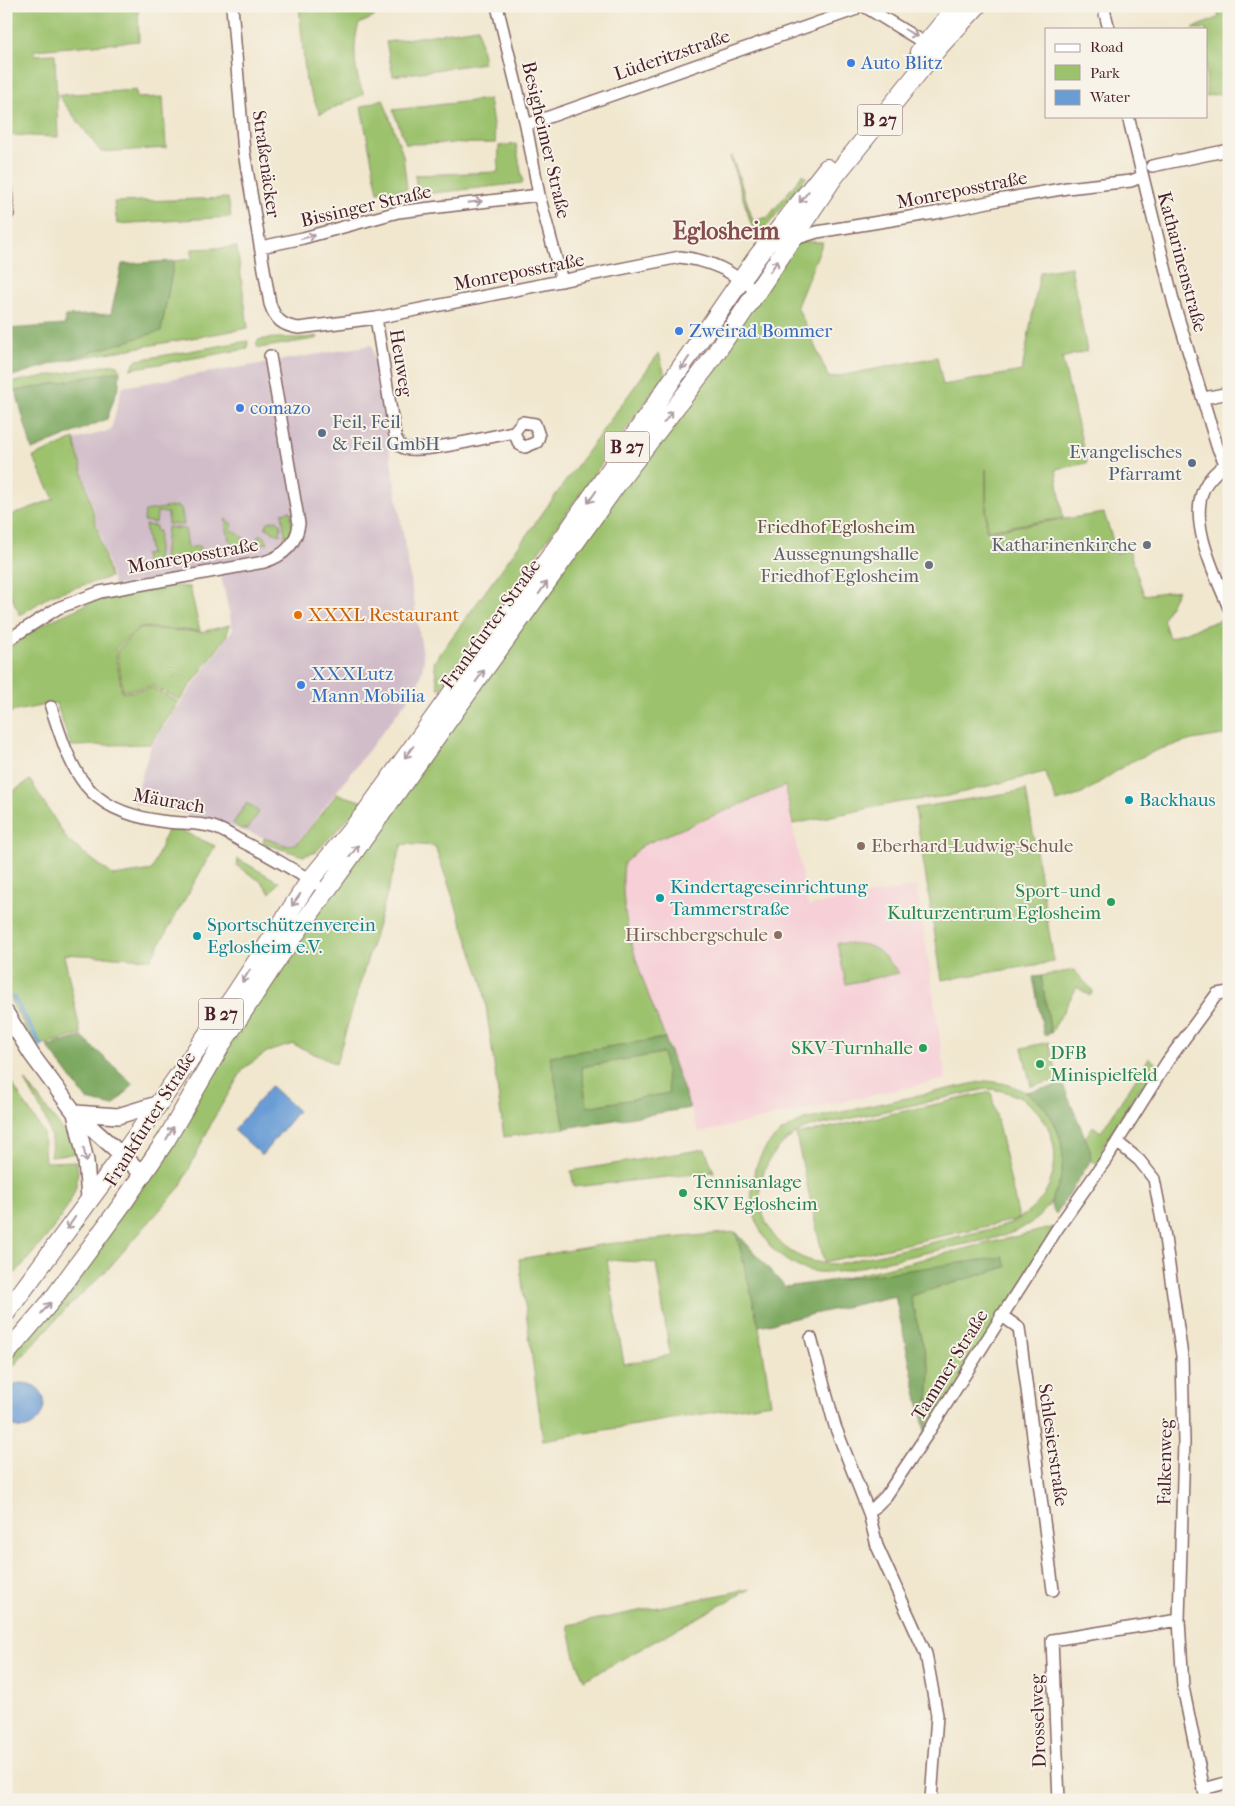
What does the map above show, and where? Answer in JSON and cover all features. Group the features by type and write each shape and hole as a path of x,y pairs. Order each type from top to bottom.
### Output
{"main road":[{"name":"Frankfurter Straße","path":"6,1314 89,1198 122,1156 234,996 310,880 361,819 609,473 756,257 957,6"},
{"name":"Frankfurter Straße","path":"6,1354 52,1300 143,1174 166,1140 249,1002 325,890 617,484 707,366 840,170 938,48 977,6"},
{"path":"6,1013 32,1056 75,1113 143,1174"},
{"path":"75,1113 118,1116 157,1104"},
{"path":"75,1113 86,1161 89,1198"}],"street":[{"name":"Straßenäcker","path":"232,6 244,152 270,304 280,323"},
{"name":"Lüderitzstraße","path":"526,125 854,10 856,6"},
{"path":"864,6 926,44"},
{"path":"1103,6 1108,28"},
{"name":"Besigheimer Straße","path":"500,7 539,195 562,281"},
{"name":"Katharinenstraße","path":"1128,118 1141,177 1174,304 1226,468"},
{"path":"1152,166 1229,150"},
{"name":"Monreposstraße","path":"791,240 817,232 892,221 1067,188 1131,181 1141,177"},
{"path":"6,188 8,214"},
{"name":"Bissinger Straße","path":"260,248 278,245 398,212 539,195"},
{"name":"Monreposstraße","path":"280,323 288,327 299,328 376,318 680,257 704,260 720,266 757,291"},
{"name":"Heuweg","path":"376,318 395,436 398,444 404,448 429,448 514,432"},
{"name":"Monreposstraße","path":"6,641 58,608 86,597 127,586 264,562 275,559 289,549 298,534 299,524 270,356"},
{"path":"1204,398 1229,393"},
{"path":"1226,468 1212,476 1203,489 1199,519 1208,554 1229,608"},
{"name":"Mäurach","path":"52,707 75,770 90,792 100,800 122,811 139,816 178,823 200,823 216,827 288,865 325,890"},
{"name":"Tammer Straße","path":"868,1513 886,1496 916,1451 1001,1315 1117,1142 1167,1062 1217,994 1229,992"},
{"name":"Falkenweg","path":"1117,1142 1139,1160 1154,1178 1182,1356 1184,1442 1179,1620 1183,1687 1205,1794"},
{"name":"Schlesierstraße","path":"1001,1315 1019,1328 1053,1590"},
{"path":"811,1338 835,1426 868,1513 877,1546 926,1654 936,1715 931,1800"},
{"name":"Drosselweg","path":"1059,1800 1052,1640 1179,1620"},
{"path":"1205,1794 1229,1782"}],"shaded area":[{"path":"372,345 424,661 418,686 298,842 288,846 203,817 134,803 151,745 233,629 219,568 114,586 75,440 111,430 122,387"},
{"name":"Hirschbergschule","path":"785,786 808,906 917,886 946,1079 699,1133 637,964 621,888 624,863 643,845"}],"green space":[{"path":"6,6 138,6 139,41 35,50 35,55 55,54 58,137 6,135"},
{"path":"299,6 373,6 374,17 359,24 355,41 356,69 364,94 320,114 306,82"},
{"path":"1229,6 1229,114 1225,93 1208,96 1208,28 1194,28 1219,17 1216,8"},
{"path":"478,28 484,63 393,76 386,42"},
{"path":"136,90 137,98 163,97 166,148 101,152 58,95"},
{"path":"383,99 403,155 407,189 378,192 361,107"},
{"path":"489,99 496,143 406,144 393,110"},
{"path":"516,144 523,183 417,195 415,175 498,172 499,146"},
{"path":"732,156 753,221 768,217 803,174 806,177 768,225 758,230 752,227 730,157"},
{"path":"228,198 231,217 117,224 114,202"},
{"name":"Friedhof Eglosheim","path":"791,241 823,242 797,306 829,378 937,357 943,385 1022,371 1040,272 1071,267 1087,351 1062,358 1087,463 1056,469 1063,518 987,530 986,469 986,531 1104,513 1117,553 1129,550 1144,595 1178,590 1163,619 1169,638 1229,617 1229,734 1192,740 1160,749 1130,762 1082,794 1057,802 1045,772 948,796 900,802 793,824 785,786 643,845 624,863 624,908 634,952 665,1038 550,1056 565,1128 504,1137 483,984 435,846 402,844 336,1064 293,1044 267,1052 244,1068 215,1116 180,1187 107,1270 65,1310 6,1374 6,1354 52,1300 223,1042"},
{"path":"237,247 248,328 6,371 6,366 161,331 174,261 192,259 192,249"},
{"path":"174,261 161,331 6,378 6,329 65,325 65,316 111,314 122,264"},
{"path":"317,336 318,338 315,339 259,348 256,345 258,340"},
{"path":"248,341 247,349 130,369 137,360"},
{"path":"659,353 665,375 441,688 438,688 434,662"},
{"path":"114,364 118,365 120,371 6,393 7,383"},
{"path":"120,371 119,385 107,419 32,450 16,391"},
{"path":"74,439 110,577 51,595 20,615 6,586 6,517 54,499 33,457"},
{"path":"177,506 181,508 184,525 168,524 168,513 157,512 156,523 144,521 145,511"},
{"path":"291,511 292,529 283,547 285,535 282,513"},
{"path":"225,519 233,525 231,529 253,544 260,534 266,538 268,543 237,548 229,540"},
{"path":"277,520 281,525 280,535 265,527 268,522"},
{"path":"145,525 156,526 156,531 159,531 157,562 146,564 144,555 150,554"},
{"path":"167,527 185,529 188,548 199,546 201,554 164,561"},
{"path":"154,585 190,587 200,631 140,627 115,649 122,693 153,688 179,702 150,744 71,746 56,703 6,713 6,650 41,625 101,598"},
{"path":"230,625 226,637 180,700 153,686 123,691 117,650 140,628 201,632"},
{"path":"30,780 68,841 114,876 152,870 169,825 215,846 151,959 64,954 81,1035 36,1046 6,993 6,796"},
{"path":"1026,790 1054,962 942,980 915,808"},
{"path":"337,794 364,802 316,852 303,856 263,843 264,838 288,846 299,842"},
{"path":"247,803 259,812 247,829 241,829 233,823"},
{"path":"238,859 279,882 270,893 262,882 237,866"},
{"path":"837,943 867,945 884,956 899,973 846,984"},
{"path":"1074,970 1093,991 1090,996 1077,987 1051,1033 1041,976"},
{"path":"1041,976 1051,1033 1044,1035 1033,977"},
{"path":"82,1037 133,1084 113,1106 87,1100 47,1046"},
{"path":"665,1038 690,1108 565,1128 550,1056","holes":["663,1053 669,1093 587,1107 581,1067"]},
{"name":"DFB Minispielfeld","path":"1049,1042 1058,1080 1031,1086 1022,1048"},
{"path":"663,1053 670,1093 587,1107 581,1067"},
{"path":"1149,1058 1164,1069 1148,1093 1140,1087 1102,1148 1109,1155 1101,1166 1091,1160 1085,1138 1093,1126 1101,1132"},
{"path":"6,1074 43,1132 45,1162 76,1161 78,1175 68,1206 58,1222 15,1274 6,1257"},
{"path":"25,1080 80,1153 50,1156 51,1137 48,1127 40,1107"},
{"path":"985,1081 1006,1084 1033,1097 1041,1104 1053,1121 1062,1149 1061,1177 1057,1191 1041,1215 1012,1233 984,1241 838,1272 811,1271 793,1264 778,1254 766,1240 757,1224 752,1188 755,1170 767,1146 781,1133 804,1120","holes":["986,1089 1013,1094 1034,1108 1047,1126 1054,1149 1053,1172 1044,1194 1027,1213 1000,1227 837,1264 808,1260 786,1248 770,1230 762,1209 761,1186 767,1164 783,1144 807,1128"]},
{"path":"1063,1085 1090,1149 1091,1160 1056,1214 1052,1210 1051,1204 1063,1163 1060,1138 1051,1117 1044,1107 1025,1092"},
{"path":"991,1092 1019,1219 824,1262 796,1135"},
{"path":"705,1149 714,1172 574,1187 571,1171"},
{"path":"1059,1226 926,1436 930,1371 910,1296 1006,1267 1003,1258 828,1282"},
{"path":"736,1232 759,1326 771,1403 543,1440 519,1259 605,1244","holes":["607,1260 656,1263 670,1355 624,1364"]},
{"path":"736,1232 785,1287 1003,1257 1006,1267 910,1296 930,1371 926,1436 895,1296 759,1326"},
{"path":"750,1589 584,1680 575,1657 568,1625"}],"water":[{"path":"271,1086 298,1111 262,1155 234,1130"},
{"path":"19,1383 33,1386 42,1393 44,1402 42,1413 36,1422 28,1428 17,1428 6,1421 6,1389"}],"waterway":[{"path":"13,997 41,1045"}],"place":[{"name":"Auto Blitz","path":"851,63"},
{"name":"Zweirad Bommer","path":"679,331"},
{"name":"comazo","path":"240,408"},
{"name":"Feil, Feil & Feil GmbH","path":"322,433"},
{"name":"Evangelisches Pfarramt","path":"1192,463"},
{"name":"Katharinenkirche","path":"1147,545"},
{"name":"Aussegnungshalle Friedhof Eglosheim","path":"929,565"},
{"name":"XXXL Restaurant","path":"298,615"},
{"name":"XXXLutz Mann Mobilia","path":"301,685"},
{"name":"Backhaus","path":"1129,800"},
{"name":"Eberhard-Ludwig-Schule","path":"861,846"},
{"name":"Kindertageseinrichtung Tammerstraße","path":"660,898"},
{"name":"Sport- und Kulturzentrum Eglosheim","path":"1111,902"},
{"name":"Hirschbergschule","path":"778,935"},
{"name":"Sportschützenverein Eglosheim e.V.","path":"197,936"},
{"name":"SKV-Turnhalle","path":"923,1048"},
{"name":"DFB Minispielfeld","path":"1040,1064"},
{"name":"Tennisanlage SKV Eglosheim","path":"683,1193"}],"district":[{"name":"Eglosheim","path":"726,231"}]}
